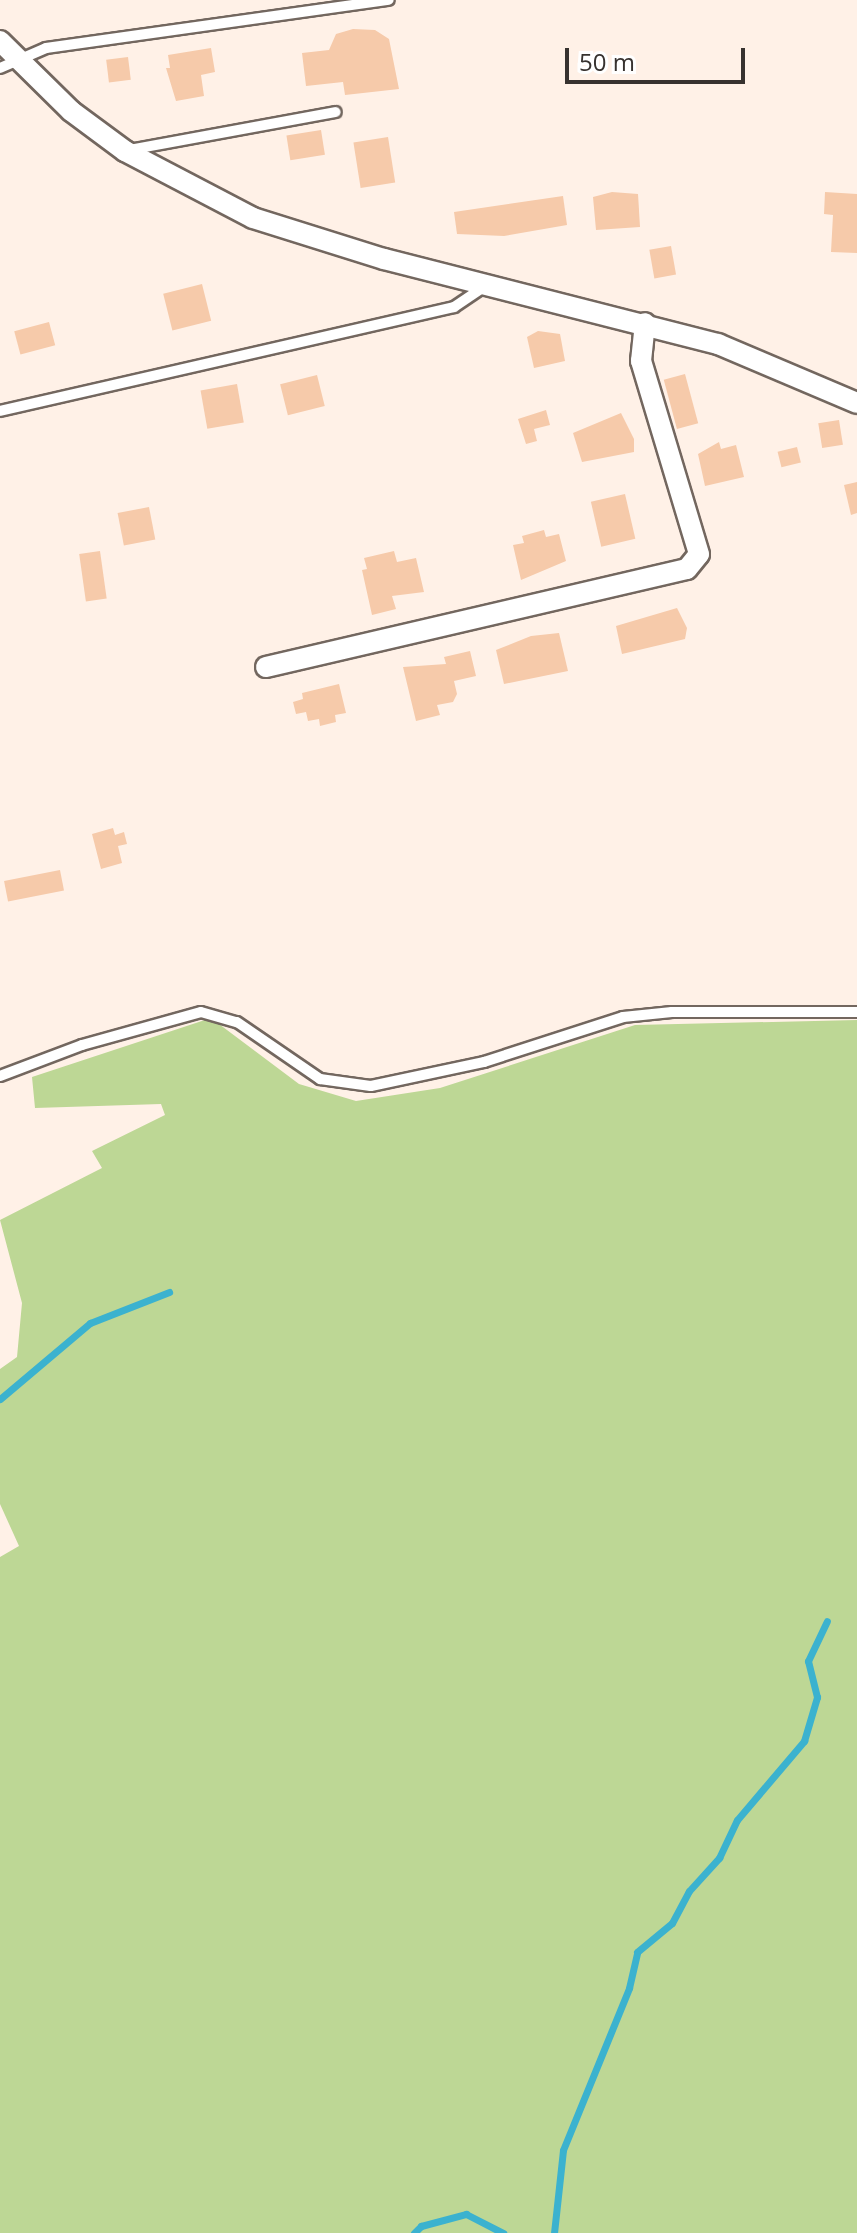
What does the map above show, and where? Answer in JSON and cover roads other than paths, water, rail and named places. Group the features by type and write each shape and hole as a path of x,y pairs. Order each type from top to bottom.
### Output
{"street":[{"path":"0,41 9,65 125,151 253,218 384,259 645,323 761,359 857,403"},
{"path":"266,667 687,569 699,554 641,361 645,323"}],"lane":[{"path":"9,65 46,48 389,0"},
{"path":"125,151 336,112"},
{"path":"0,411 454,307 489,283"},
{"path":"0,1076 82,1045 201,1012 223,1014 320,1079 371,1086 484,1062 623,1017 672,1012 857,1012"}],"waterway":[{"path":"0,1399 90,1323 169,1292"},
{"path":"554,2233 563,2150 629,1988 637,1952 672,1923 689,1891 719,1858 737,1820 804,1741 817,1697 808,1661 827,1621"},
{"path":"414,2233 421,2226 466,2214 503,2233"}]}
